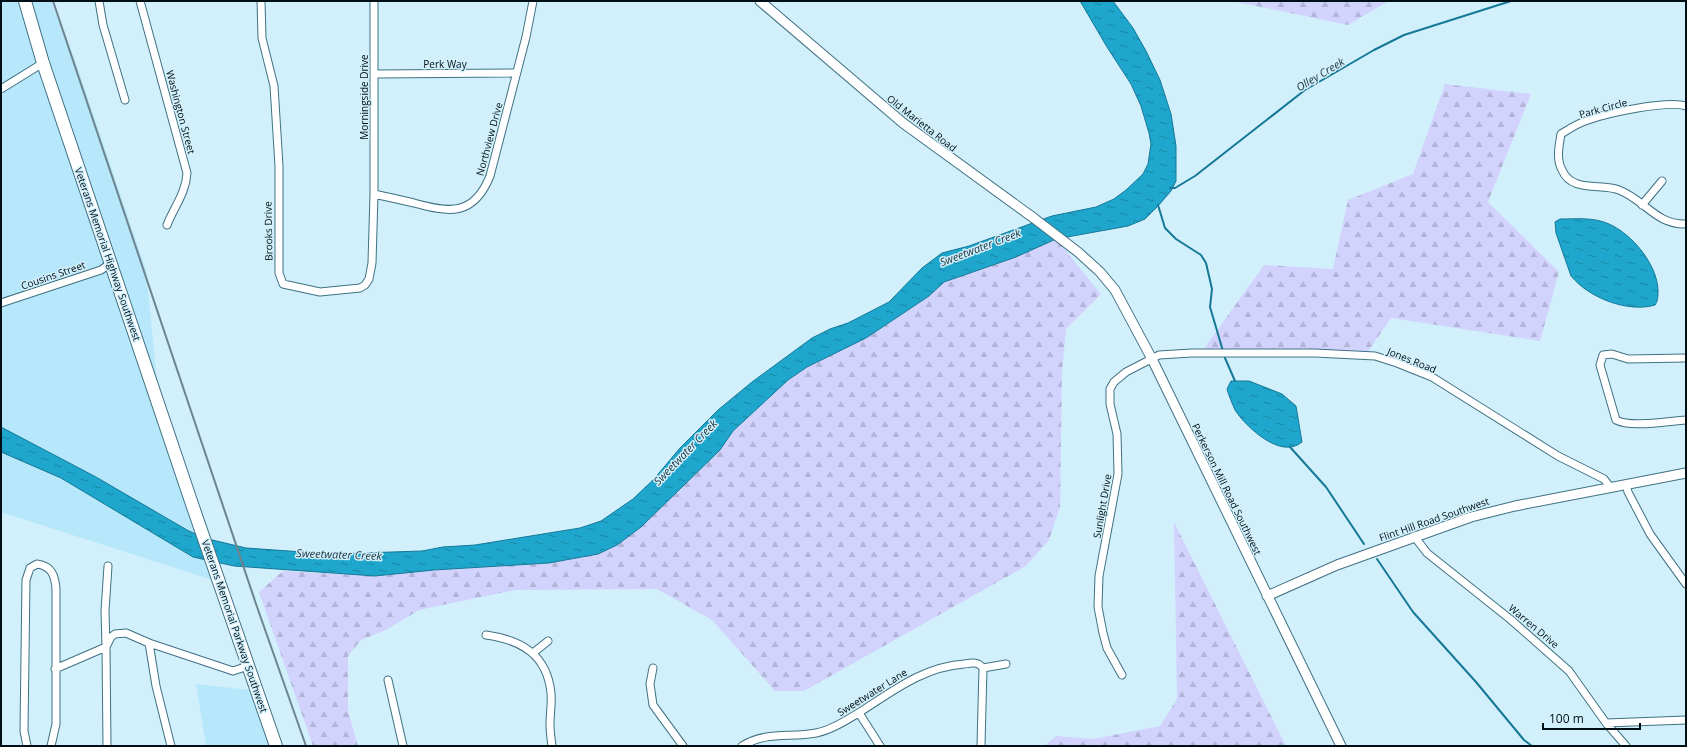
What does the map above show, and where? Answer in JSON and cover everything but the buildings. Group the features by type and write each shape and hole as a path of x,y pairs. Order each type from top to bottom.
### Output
{"main road":[{"name":"Veterans Memorial Highway Southwest","path":"25,1 43,62 193,507"},
{"name":"Veterans Memorial Parkway Southwest","path":"193,507 276,746"}],"street":[{"path":"99,1 103,25 125,100"},
{"name":"Washington Street","path":"140,1 187,173 184,192 167,225"},
{"name":"Brooks Drive","path":"261,1 262,38 274,86 278,166 279,273 282,284 320,292 360,288 365,285 369,279 372,263 374,194"},
{"name":"Morningside Drive","path":"374,1 374,194"},
{"name":"Northview Drive","path":"374,194 433,209 452,211 465,206 481,194 490,176 533,1"},
{"name":"Old Marietta Road","path":"760,1 903,123 1005,198 1036,218 1078,252"},
{"path":"1,89 43,62"},
{"name":"Perk Way","path":"375,74 516,73"},
{"name":"Park Circle","path":"1686,106 1680,104 1661,104 1589,120 1560,134 1558,150 1562,171 1572,182 1585,187 1604,186 1618,190 1628,194 1660,219 1677,224 1686,224"},
{"path":"1642,205 1662,181"},
{"name":"Perkerson Mill Road Southwest","path":"1078,252 1100,272 1115,290 1152,359 1341,746"},
{"name":"Cousins Street","path":"1,303 101,270 111,263"},
{"name":"Jones Road","path":"1152,359 1159,355 1192,353 1294,352 1375,356 1432,377 1558,456 1604,479 1610,487"},
{"path":"1686,358 1628,359 1612,354 1603,355 1600,365 1616,420 1622,423 1686,420"},
{"name":"Sunlight Drive","path":"1122,675 1107,648 1098,607 1099,576 1118,474 1117,434 1109,394 1114,382 1126,372 1152,359"},
{"name":"Flint Hill Road Southwest","path":"1267,596 1337,565 1414,536 1496,510 1686,473"},
{"path":"1626,484 1628,492 1650,534 1686,584"},
{"name":"Warren Drive","path":"1414,536 1427,553 1510,619 1570,671 1606,723 1626,746"},
{"path":"27,746 24,730 26,580 30,568 37,564 51,571 55,580 56,724 51,746"},
{"path":"107,746 105,611 108,566"},
{"path":"55,669 106,647 111,637 122,633 233,671 248,666"},
{"path":"486,635 512,640 521,644 533,653 542,664 549,679 551,695 550,727 552,746"},
{"path":"533,653 548,641"},
{"path":"149,643 171,746"},
{"name":"Sweetwater Lane","path":"742,746 759,737 816,733 833,728 859,713 912,678 932,670 946,666 975,663 980,664 983,668"},
{"path":"980,746 983,668 1006,664"},
{"path":"653,668 650,684 654,705 682,746"},
{"path":"388,680 403,746"},
{"path":"859,713 880,746"},
{"path":"1606,723 1686,720"}],"shaded area":[{"path":"1,1 51,1 74,57 146,270 160,412 219,582 1,512"},
{"path":"196,684 259,691 279,746 206,746"}],"green space":[{"path":"1232,1 1389,1 1348,25"},
{"path":"1445,84 1531,94 1488,202 1559,272 1540,341 1391,318 1367,353 1201,353 1264,265 1333,269 1348,200 1413,174"},
{"path":"1056,239 1101,294 1066,329 1062,371 1060,507 1049,540 1026,566 804,691 775,691 712,620 657,589 515,590 419,610 386,630 361,640 348,656 348,711 358,746 313,746 259,592 283,571 375,576 434,570 549,563 598,554 617,545 641,527 720,450 733,431 788,380 807,367 866,338 929,296 944,282 1016,257"},
{"path":"1174,522 1286,746 1044,746 1056,736 1093,739 1160,726 1177,699"}],"water":[{"name":"Sweetwater Creek","path":"1080,1 1113,1 1133,28 1160,80 1171,114 1176,146 1176,181 1171,191 1158,206 1145,219 1128,226 1056,239 1016,257 944,282 929,296 866,338 807,367 788,380 733,431 720,450 641,527 617,545 598,554 549,563 434,570 375,576 234,566 193,557 61,478 1,452 1,427 96,477 187,530 204,538 246,548 331,554 422,551 443,547 475,545 580,528 601,521 633,499 654,479 680,448 718,410 752,382 812,338 830,329 848,323 889,302 922,268 942,253 969,246 1052,216 1096,207 1114,199 1143,174 1148,164 1151,144 1141,106 1131,84"},
{"path":"1560,219 1597,220 1618,229 1634,242 1648,260 1657,280 1658,296 1655,305 1633,307 1610,302 1598,297 1579,284 1571,276 1556,233 1555,222"},
{"path":"1231,381 1249,381 1282,394 1296,406 1302,442 1294,446 1284,447 1274,444 1255,432 1247,425 1235,410 1227,389"}],"waterway":[{"name":"Olley Creek","path":"1170,188 1175,188 1195,176 1305,90 1374,50 1404,35 1511,1"},
{"path":"1158,205 1165,228 1176,239 1201,255 1206,263 1212,289 1210,307 1223,351"},
{"path":"1225,358 1235,381"},
{"path":"1290,447 1326,487 1364,544"},
{"path":"1377,559 1413,612 1476,682 1524,740 1532,746"}],"railway":[{"path":"53,1 256,604 306,746"}]}
